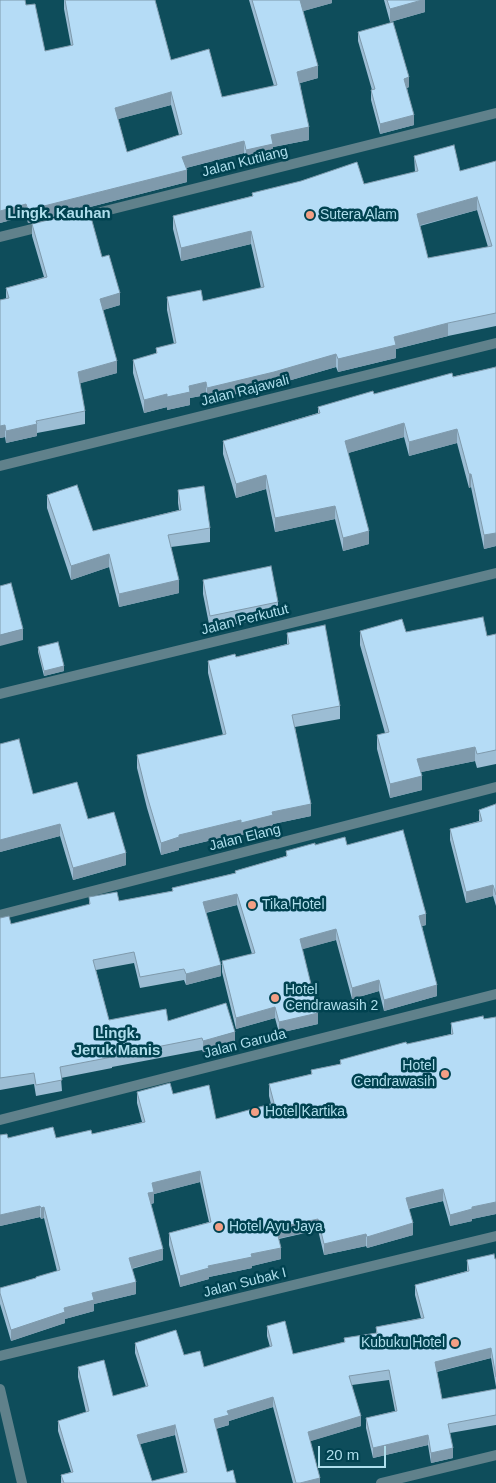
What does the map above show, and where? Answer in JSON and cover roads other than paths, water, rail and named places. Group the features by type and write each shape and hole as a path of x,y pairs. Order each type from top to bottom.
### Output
{"street":[{"name":"Jalan Kutilang","path":"0,237 496,113"},
{"name":"Jalan Rajawali","path":"0,466 496,342"},
{"name":"Jalan Perkutut","path":"0,694 496,573"},
{"name":"Jalan Elang","path":"0,915 496,787"},
{"name":"Jalan Garuda","path":"0,1120 496,994"},
{"name":"Jalan Subak I","path":"0,1356 496,1236"},
{"path":"0,1389 22,1483"},
{"path":"381,1483 496,1455"}],"place":[{"name":"Sutera Alam","path":"310,215"},
{"name":"Tika Hotel","path":"252,905"},
{"name":"Hotel Cendrawasih 2","path":"275,998"},
{"name":"Hotel Cendrawasih","path":"445,1074"},
{"name":"Hotel Kartika","path":"255,1112"},
{"name":"Hotel Ayu Jaya","path":"219,1227"},
{"name":"Kubuku Hotel","path":"455,1343"}],"district":[{"name":"Lingk. Kauhan","path":"59,214"},
{"name":"Lingk. Jeruk Manis","path":"117,1042"}]}
